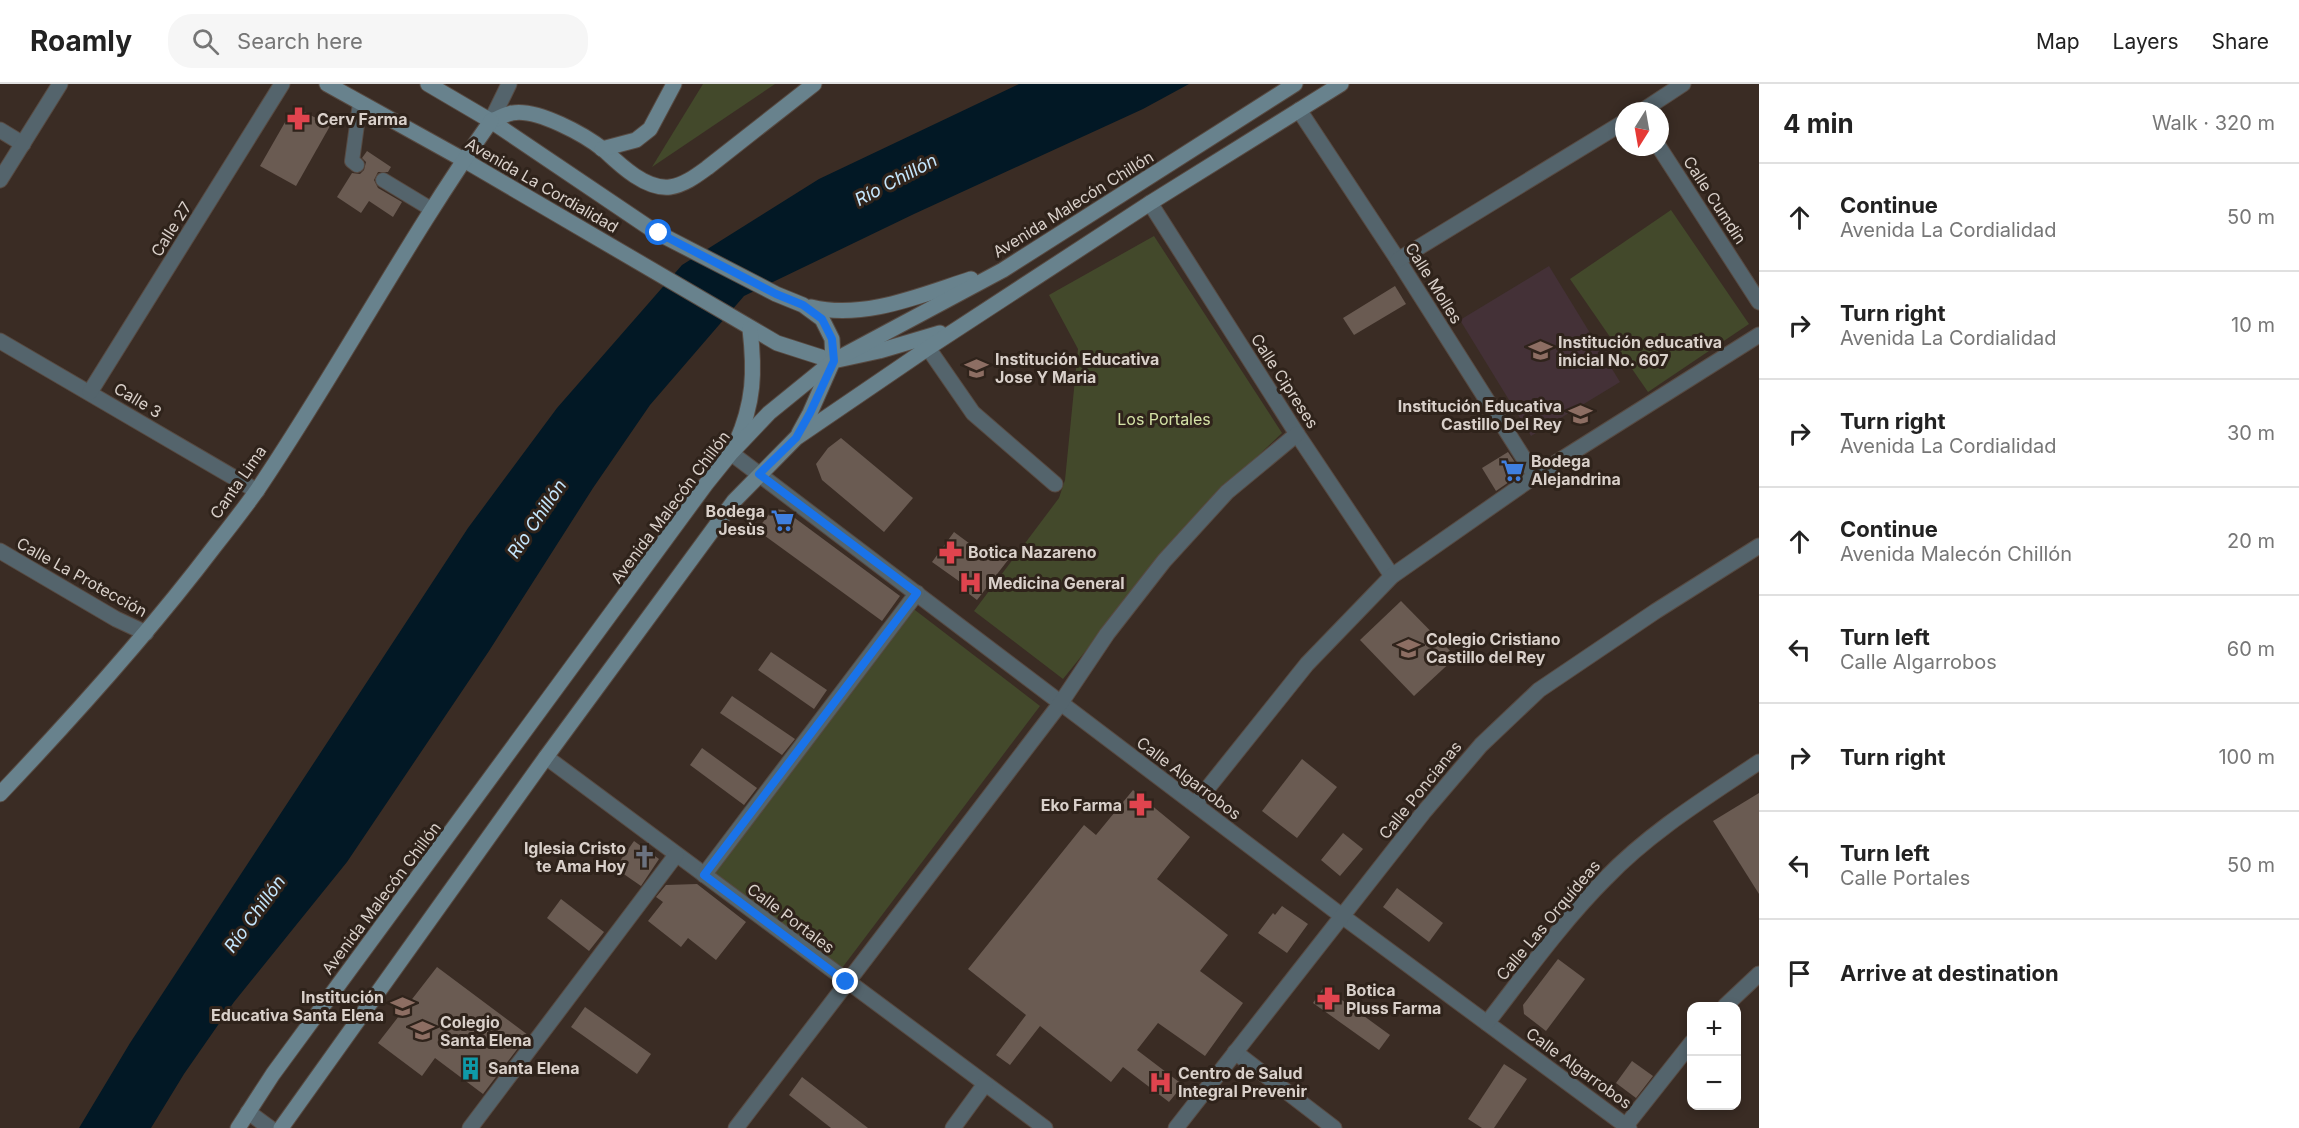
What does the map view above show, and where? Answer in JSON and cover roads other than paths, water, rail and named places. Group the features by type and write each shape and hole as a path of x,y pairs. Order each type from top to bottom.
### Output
{"main road":[{"name":"Avenida La Cordialidad","path":"327,84 464,160 750,329 777,343 834,361 832,339 822,319 803,305 776,294 659,233 491,121 428,84"},
{"path":"602,148 636,140 650,129 674,84"},
{"path":"491,121 512,113 532,112 558,123 602,148 624,169 646,182 669,187 689,181 814,84"},
{"name":"Avenida Malecón Chillón","path":"238,1128 280,1065 731,453 769,413 834,361 1003,270 1295,84"},
{"path":"281,1128 546,757 734,501 759,474 796,438 928,348 1150,203 1341,84"},
{"name":"Canta Lima","path":"0,794 83,706 146,633 257,491 374,307 431,209 491,121"},
{"path":"803,305 829,311 864,309 908,299 1003,270"},
{"path":"796,438 834,361 912,342 960,327"},
{"path":"731,453 744,424 752,393 754,361 750,329"}],"street":[{"path":"0,180 60,84"},
{"name":"Calle 27","path":"90,392 282,84"},
{"path":"491,121 509,84"},
{"path":"1656,102 1683,84"},
{"name":"Calle Molles","path":"1299,110 1398,260 1535,476"},
{"path":"1398,260 1615,127"},
{"path":"0,130 23,144"},
{"name":"Calle Cumdin","path":"1665,156 1759,302"},
{"name":"Calle Cipreses","path":"1150,203 1297,434 1392,576"},
{"path":"1195,804 1307,663 1392,576 1535,476 1759,335"},
{"name":"Calle 3","path":"0,341 257,491"},
{"path":"928,348 972,413 1055,484"},
{"path":"736,1128 1060,704 1107,634 1164,561 1227,492 1297,434"},
{"name":"Calle Algarrobos","path":"731,453 1060,704 1626,1127"},
{"name":"Calle Poncianas","path":"1176,1128 1342,916 1481,745 1539,690 1656,611 1759,546"},
{"name":"Calle La Protección","path":"0,551 116,619 146,633"},
{"path":"704,875 917,593"},
{"name":"Calle Portales","path":"546,757 1045,1128"},
{"name":"Calle Las Orquídeas","path":"1487,1023 1551,941 1606,877 1654,835 1759,762"},
{"path":"470,1128 676,855"},
{"path":"1729,1002 1759,974"},
{"path":"1626,1127 1687,1048"},
{"path":"1235,1053 1334,1128"},
{"path":"953,1128 986,1084"},
{"path":"248,1112 270,1128"}],"lane":[{"path":"357,165 352,161 360,103"},
{"path":"382,180 431,209"}],"water":[{"name":"Río Chillón","path":"1019,84 1189,84 1143,109 914,214 744,296 650,405 347,862 234,1002 184,1074 151,1128 79,1128 130,1043 468,528 557,408 682,265 819,179"}],"place":[{"name":"Cerv Farma","path":"299,119"},
{"name":"Institución educativa inicial No. 607","path":"1540,351"},
{"name":"Institución Educativa Jose Y Maria","path":"977,368"},
{"name":"Institución Educativa Castillo Del Rey","path":"1580,415"},
{"name":"Bodega Alejandrina","path":"1513,470"},
{"name":"Bodega Jesùs","path":"783,520"},
{"name":"Botica Nazareno","path":"950,552"},
{"name":"Medicina General","path":"970,583"},
{"name":"Colegio Cristiano Castillo del Rey","path":"1408,648"},
{"name":"Eko Farma","path":"1140,805"},
{"name":"Iglesia Cristo te Ama Hoy","path":"644,857"},
{"name":"Botica Pluss Farma","path":"1328,999"},
{"name":"Institución Educativa Santa Elena","path":"402,1006"},
{"name":"Colegio Santa Elena","path":"422,1031"},
{"name":"Santa Elena","path":"470,1068"},
{"name":"Centro de Salud Integral Prevenir","path":"1160,1082"}],"park label":[{"name":"Los Portales","path":"1164,419"}]}
